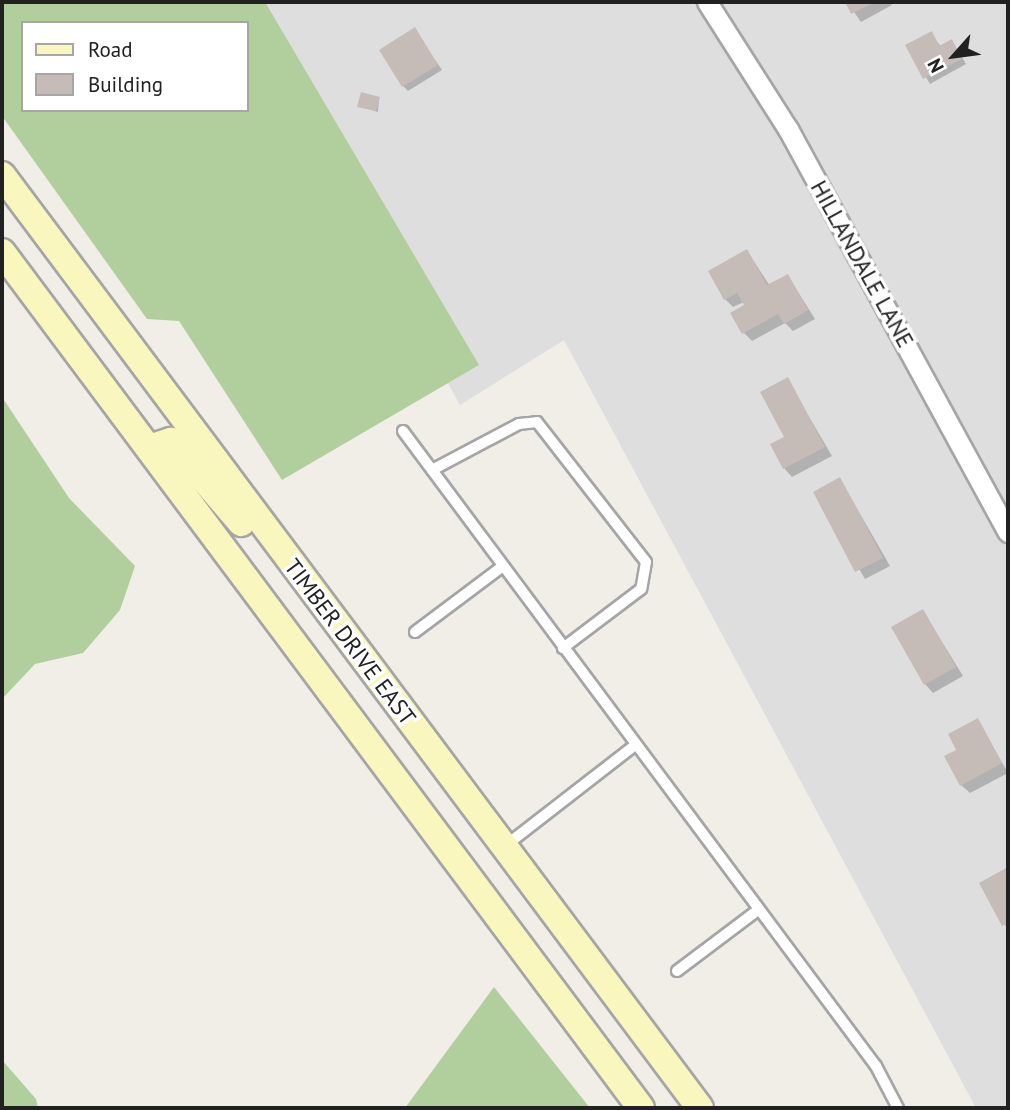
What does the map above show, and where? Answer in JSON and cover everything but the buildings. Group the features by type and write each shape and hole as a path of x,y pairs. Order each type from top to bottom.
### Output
{"main road":[{"name":"TIMBER DRIVE EAST","path":"2,175 699,1108"},
{"name":"TIMBER DRIVE EAST","path":"2,252 641,1108"},
{"path":"149,448 171,441 382,686"}],"street":[{"name":"HILLANDALE LANE","path":"707,2 788,129 1008,532"}],"lane":[{"path":"432,470 519,424 537,422 646,562 641,589 563,648"},
{"path":"403,431 876,1066 898,1108"},
{"path":"415,632 503,566"},
{"path":"504,846 635,745"},
{"path":"677,971 758,910"}],"shaded area":[{"path":"236,2 1008,2 1008,1108 976,1108 564,340 460,405"}],"green space":[{"path":"2,2 265,2 479,365 282,480 179,321 147,319 2,116"},
{"path":"2,397 69,498 135,566 120,610 83,653 35,664 2,699"},
{"path":"494,987 590,1108 405,1108"},
{"path":"2,1060 36,1099 38,1108 2,1108"}]}
